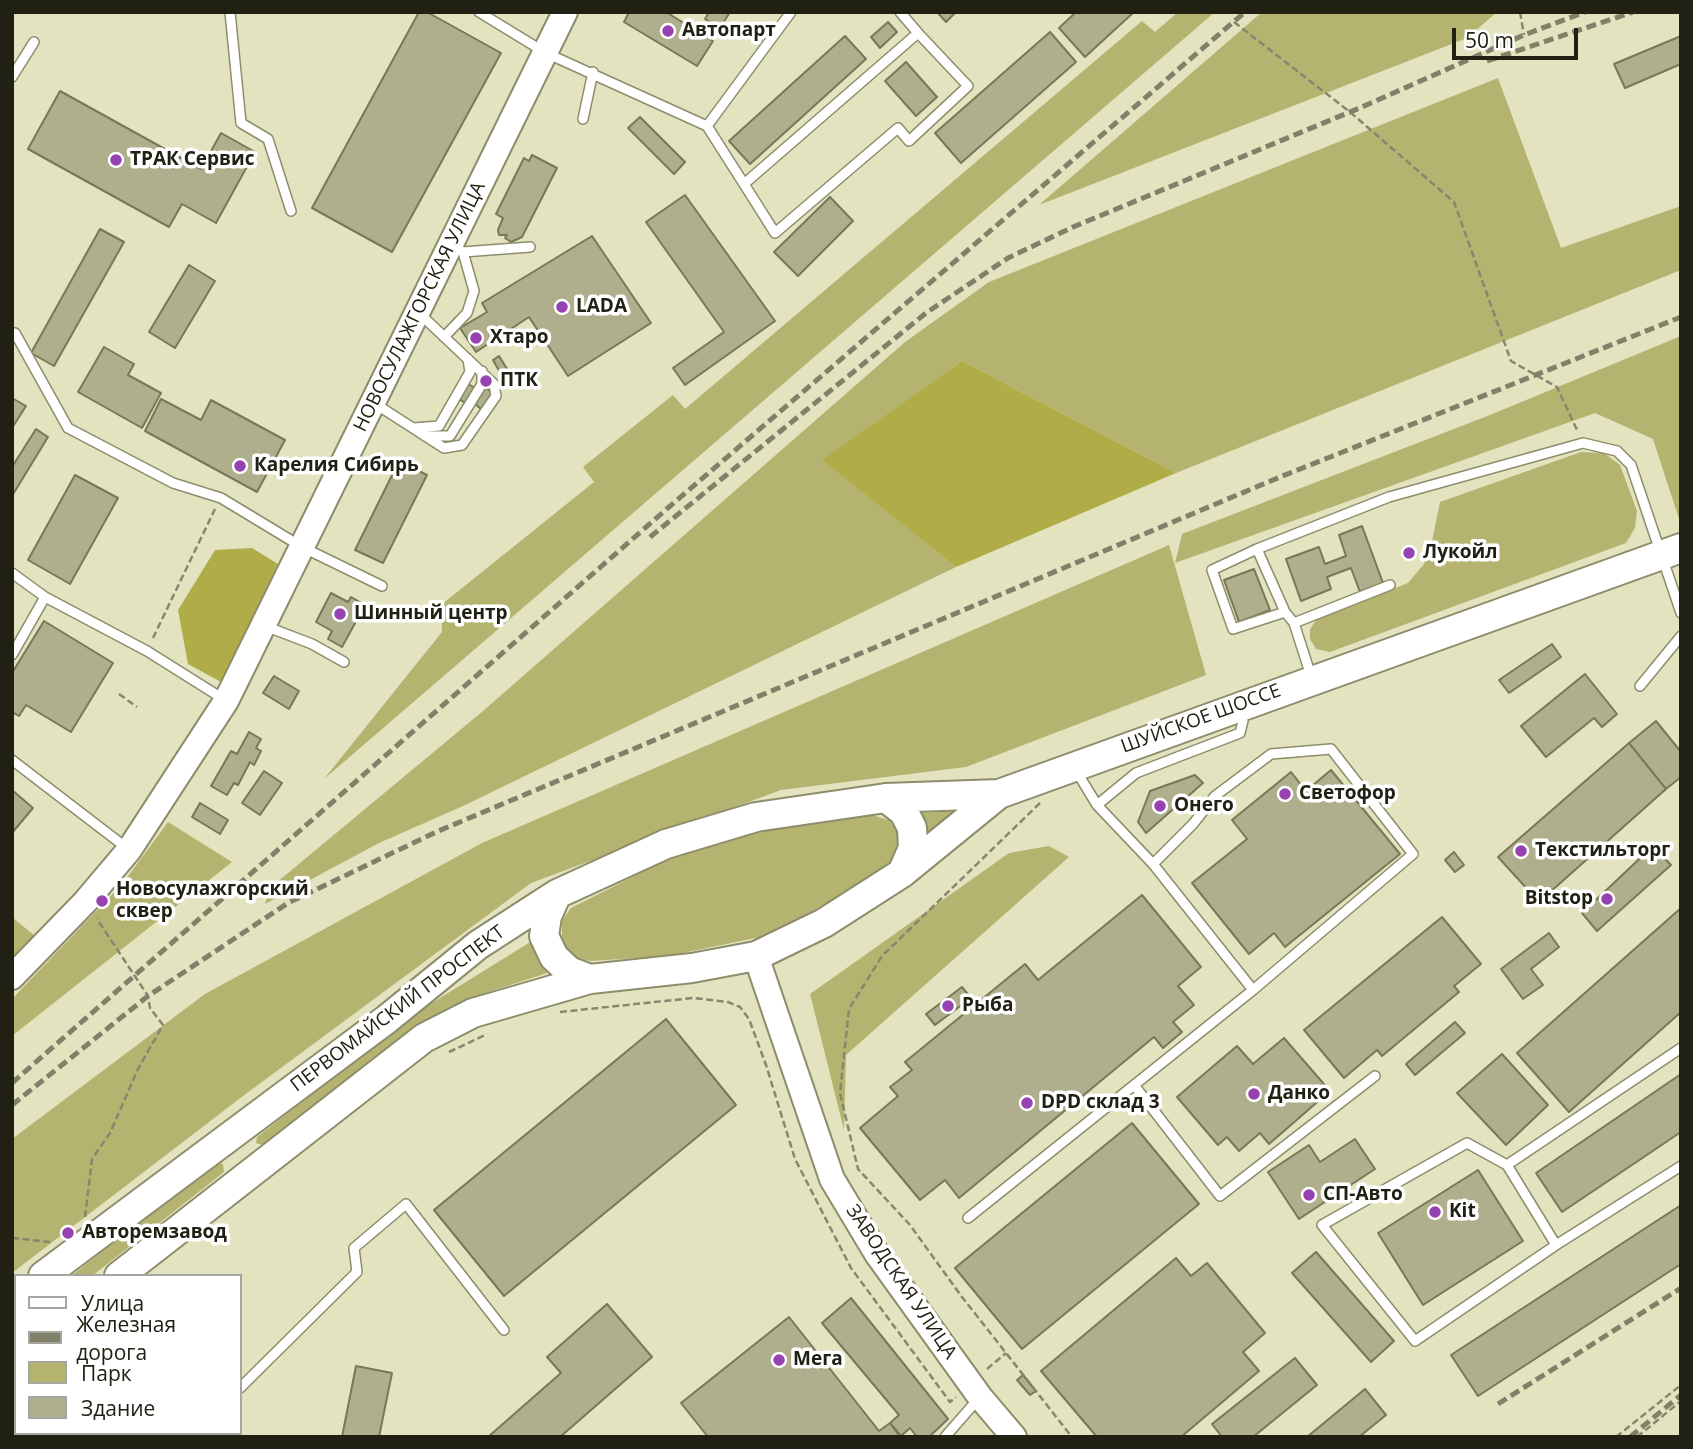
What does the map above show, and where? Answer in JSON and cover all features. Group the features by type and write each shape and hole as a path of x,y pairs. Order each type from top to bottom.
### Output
{"main road":[{"name":"НОВОСУЛАЖГОРСКАЯ УЛИЦА","path":"12,977 85,902 129,850 226,701 265,626 416,311 457,248 565,12"},
{"name":"ШУЙСКОЕ ШОССЕ","path":"756,956 824,923 902,873 999,794 1312,678 1672,551"},
{"name":"ПЕРВОМАЙСКИЙ ПРОСПЕКТ","path":"46,1274 226,1136 387,1019 478,945 558,894 666,844 756,817 886,798 999,794"},
{"path":"886,798 904,812 912,828 914,849 902,873"},
{"path":"558,894 547,916 544,936 554,957 569,971 590,979"},
{"name":"ПЕРВОМАЙСКИЙ ПРОСПЕКТ","path":"123,1274 424,1038 473,1013 590,979 692,968 756,956"},
{"name":"ЗАВОДСКАЯ УЛИЦА","path":"756,956 832,1179 877,1254 980,1396 1014,1437"},
{"path":"226,1136 253,1170"}],"lane":[{"path":"230,12 241,123 268,139 291,211"},
{"path":"479,12 546,53 593,72 707,126 775,233 898,128 909,141 968,86 900,12"},
{"path":"707,126 791,12"},
{"path":"744,184 918,33"},
{"path":"12,77 34,42"},
{"path":"583,119 593,72"},
{"path":"444,337 467,313 474,291 457,248 530,247"},
{"path":"372,402 444,448 462,445 496,396 494,384 416,311"},
{"path":"15,332 68,428 173,483 221,498 302,547 382,586"},
{"path":"414,428 439,426 470,372 468,359"},
{"path":"423,436 450,436 482,384 481,371"},
{"path":"1285,612 1233,629 1212,570 1257,549 1389,497 1583,443 1617,451 1631,465 1672,551 1681,613"},
{"path":"1257,549 1285,612 1294,623 1312,678"},
{"path":"12,573 45,597 147,651 226,701"},
{"path":"1294,623 1390,584"},
{"path":"12,655 45,597"},
{"path":"265,626 312,644 344,662"},
{"path":"1640,686 1681,635"},
{"path":"1097,806 1136,773 1240,733 1243,721 1238,706"},
{"path":"968,1218 1253,990 1413,854 1331,749 1272,754 1216,796 1193,824 1153,864"},
{"path":"12,760 129,850"},
{"path":"1073,765 1097,806 1153,864 1253,990"},
{"path":"1507,1165 1681,1048"},
{"path":"1134,1085 1220,1196 1375,1076"},
{"path":"1556,1245 1507,1165 1467,1143 1322,1225 1415,1341 1556,1245 1681,1166"},
{"path":"242,1386 357,1272 354,1248 406,1205 504,1330"},
{"path":"945,1437 980,1396"}],"path":[{"path":"1520,12 1524,35"},
{"path":"1234,22 1350,112 1454,202 1511,361 1557,387 1583,443"},
{"path":"147,651 221,498"},
{"path":"119,694 137,707"},
{"path":"1041,803 881,956 849,1009 840,1093 858,1169 910,1225 962,1297 1072,1437"},
{"path":"85,902 148,996 150,1009 163,1025 138,1069 110,1133 92,1159 85,1220"},
{"path":"556,1013 693,998 728,1002 740,1007 749,1019 766,1065 795,1159 852,1268 950,1402"},
{"path":"445,1054 494,1031"},
{"path":"12,1238 53,1242"},
{"path":"1616,1437 1681,1385"},
{"path":"1637,1437 1681,1401"}],"green space":[{"path":"1178,12 1215,12 324,779 442,632 441,605 594,482 583,467 673,395 685,409 1142,21 1155,32"},
{"path":"1262,12 1497,12 1467,38 1039,205"},
{"path":"1498,78 1561,248 1681,206 1681,270 1176,473 962,361 823,460 956,567 463,806 379,843 265,904 270,888 483,711 905,342 989,282"},
{"path":"1681,336 1681,525 1653,439 1595,413 1175,563 1182,534 1490,415"},
{"path":"1581,452 1604,453 1620,465 1637,511 1635,528 1626,543 1330,652 1316,649 1310,639 1310,629 1316,620 1408,583 1424,564 1431,546 1440,502"},
{"path":"1169,545 1206,675 966,767 781,790 531,883 243,1096 12,1273 12,1139 205,994 482,843"},
{"path":"964,811 929,836 920,813"},
{"path":"872,815 889,820 899,831 902,844 899,858 885,872 765,936 668,956 590,961 572,956 562,940 562,920 571,908 678,854 773,825"},
{"path":"168,822 232,862 12,1036 12,999 123,883"},
{"path":"1049,846 1069,857 846,1055 844,1130 810,994 1009,853"},
{"path":"12,919 35,936 12,959"},
{"path":"532,941 547,973 476,996 414,1027 263,1145 256,1143 257,1137 419,1011"},
{"path":"217,1162 223,1164 224,1172 95,1274 74,1274"}],"shaded area":[{"path":"962,361 1176,473 956,567 822,460"},
{"path":"252,548 278,564 221,682 188,664 178,610 215,550"}],"building":[{"path":"419,12 427,12 501,53 392,252 312,208"},
{"name":"Автопарт","path":"629,12 666,12 713,41 697,66 624,22"},
{"path":"709,12 730,12 720,28 705,19"},
{"path":"937,12 956,12 946,22"},
{"path":"1076,12 1134,12 1085,57 1059,28"},
{"path":"888,22 897,32 880,48 871,37"},
{"path":"1050,32 1076,62 961,163 935,133"},
{"path":"845,36 866,59 750,164 729,141"},
{"path":"1681,36 1681,64 1625,88 1614,64"},
{"path":"906,62 937,97 916,116 885,81"},
{"name":"ТРАК Сервис","path":"60,91 201,169 221,133 255,152 216,223 182,204 169,227 28,149"},
{"path":"640,117 685,162 674,174 628,128"},
{"path":"532,155 557,168 522,237 511,242 505,238 507,235 499,235 498,230 503,218 496,214 524,158 529,161"},
{"path":"685,195 775,321 685,385 673,368 724,332 646,222"},
{"path":"830,197 853,221 798,276 774,252"},
{"path":"100,229 124,242 54,366 31,353"},
{"name":"LADA","path":"592,236 651,323 568,376 529,317 476,352 460,328 487,312 482,303"},
{"path":"189,265 215,281 175,348 149,332"},
{"path":"104,347 134,364 128,375 161,393 142,428 78,392"},
{"path":"499,356 509,372 502,376 493,360"},
{"path":"468,384 477,389 467,404 459,399"},
{"path":"486,388 494,394 482,410 474,403"},
{"path":"12,398 26,406 12,428"},
{"name":"Карелия Сибирь","path":"161,399 201,420 211,400 285,440 257,492 145,431"},
{"path":"36,429 48,437 12,496 12,467"},
{"path":"399,461 427,475 383,563 355,550"},
{"path":"75,475 118,498 70,584 28,560"},
{"path":"1362,526 1383,583 1360,592 1351,568 1327,577 1331,589 1301,601 1286,559 1319,547 1325,564 1346,556 1339,535"},
{"path":"1254,569 1270,610 1239,622 1224,580"},
{"name":"Шинный центр","path":"331,593 348,602 351,597 365,605 342,647 328,639 332,631 316,622"},
{"path":"44,621 113,663 71,732 26,705 19,716 12,712 12,673"},
{"path":"1552,644 1561,657 1509,693 1499,680"},
{"path":"1585,674 1617,714 1602,727 1594,718 1546,757 1521,726"},
{"path":"274,676 299,691 289,709 263,693"},
{"path":"1656,721 1681,752 1681,777 1666,789 1629,743"},
{"path":"249,732 261,739 256,748 261,751 254,765 250,762 238,785 234,783 227,795 211,786 231,751 237,754"},
{"path":"1629,743 1666,789 1539,902 1498,857"},
{"path":"1331,770 1400,854 1285,947 1274,933 1249,954 1192,883 1247,839 1232,820 1291,772 1306,791"},
{"path":"264,771 282,783 260,815 242,803"},
{"name":"Онего","path":"1195,775 1203,783 1146,833 1138,822 1150,791"},
{"path":"12,790 33,808 12,833"},
{"path":"200,803 228,820 220,834 192,817"},
{"path":"1653,846 1671,865 1597,931 1582,913"},
{"path":"1454,852 1464,865 1455,872 1445,860"},
{"path":"1142,895 1201,967 1178,986 1194,1005 1173,1022 1182,1032 1163,1048 1154,1037 959,1198 945,1180 920,1200 860,1128 898,1096 890,1087 912,1070 905,1062 1025,964 1038,980"},
{"path":"1681,908 1681,1012 1569,1112 1517,1053"},
{"path":"1442,917 1481,964 1454,986 1459,992 1382,1056 1377,1050 1344,1078 1304,1030"},
{"path":"1549,933 1559,947 1531,969 1543,985 1523,999 1501,969"},
{"name":"Рыба","path":"962,987 971,998 935,1025 926,1014"},
{"path":"666,1019 736,1105 504,1296 434,1210"},
{"path":"1455,1022 1465,1033 1415,1075 1406,1064"},
{"name":"Данко","path":"1284,1038 1330,1091 1269,1144 1260,1133 1239,1151 1227,1137 1218,1145 1177,1097 1237,1046 1253,1064"},
{"path":"1502,1054 1548,1105 1506,1145 1457,1093"},
{"path":"1681,1074 1681,1132 1562,1212 1536,1173"},
{"path":"1132,1123 1199,1204 1022,1349 955,1268"},
{"name":"СП-Авто","path":"1355,1139 1375,1169 1299,1219 1268,1172 1309,1145 1320,1162"},
{"path":"1478,1170 1523,1241 1423,1305 1378,1233"},
{"path":"1681,1205 1681,1264 1478,1396 1451,1355"},
{"path":"1316,1252 1394,1341 1371,1362 1292,1273"},
{"path":"1176,1258 1191,1276 1207,1263 1265,1333 1243,1352 1259,1371 1181,1437 1097,1437 1041,1371"},
{"path":"851,1298 948,1419 929,1437 917,1437 910,1428 901,1436 890,1423 899,1415 822,1323"},
{"path":"607,1304 652,1357 560,1437 488,1437 561,1373 547,1357"},
{"name":"Мега","path":"789,1317 879,1431 890,1423 900,1437 708,1437 681,1403"},
{"path":"1295,1358 1317,1385 1253,1437 1222,1437 1212,1424"},
{"path":"356,1366 392,1373 379,1437 342,1437"},
{"path":"1023,1375 1036,1391 1030,1395 1017,1380"},
{"path":"1365,1389 1386,1415 1359,1437 1307,1437"},
{"path":"30,1435 104,1435 102,1437"}],"railway":[{"path":"12,1083 669,507 1245,12"},
{"path":"650,537 926,313 1008,258 1073,227 1362,107 1524,35 1585,12"},
{"path":"1487,61 1633,12"},
{"path":"12,1105 148,996 288,903 436,832 1280,477 1681,317"},
{"path":"1498,1404 1681,1288"},
{"path":"1630,1437 1681,1395"}],"place":[{"name":"Автопарт","path":"668,31"},
{"name":"ТРАК Сервис","path":"116,160"},
{"name":"LADA","path":"562,307"},
{"name":"Хтаро","path":"476,338"},
{"name":"ПТК","path":"486,381"},
{"name":"Карелия Сибирь","path":"240,466"},
{"name":"Лукойл","path":"1409,553"},
{"name":"Шинный центр","path":"340,614"},
{"name":"Светофор","path":"1285,794"},
{"name":"Онего","path":"1160,806"},
{"name":"Текстильторг","path":"1521,851"},
{"name":"Bitstop","path":"1607,899"},
{"name":"Новосулажгорский сквер","path":"102,901"},
{"name":"Рыба","path":"948,1006"},
{"name":"Данко","path":"1254,1094"},
{"name":"DPD склад 3","path":"1027,1103"},
{"name":"СП-Авто","path":"1309,1195"},
{"name":"Kit","path":"1435,1212"},
{"name":"Авторемзавод","path":"68,1233"},
{"name":"Мега","path":"779,1360"}]}
